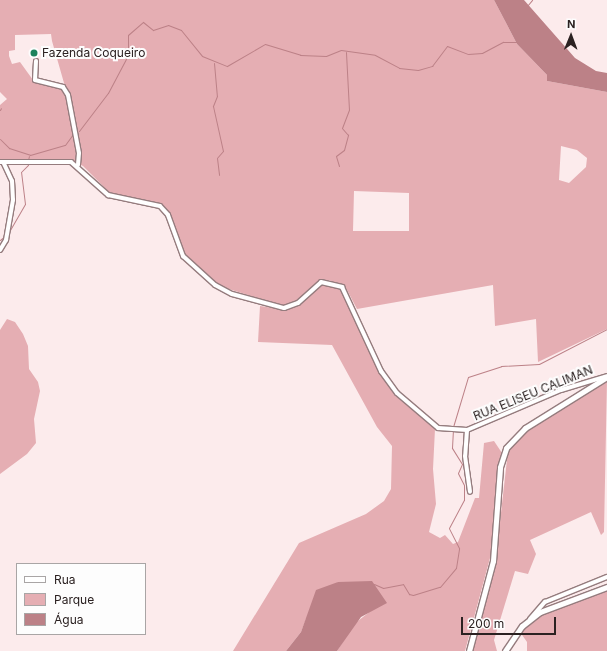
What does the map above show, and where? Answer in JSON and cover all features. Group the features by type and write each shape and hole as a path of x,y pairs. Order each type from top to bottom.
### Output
{"main road":[{"path":"469,651 493,561 500,467 506,448 525,428 607,376"},
{"path":"505,651 530,619 554,604 607,587"}],"street":[{"path":"36,61 35,80 63,87 68,95 79,153 78,166"},
{"path":"0,250 6,240 13,200 12,181 2,162 64,160 78,166 108,195 154,203 165,210 183,256 226,292 266,306 284,308 298,303 321,282 342,287 351,300 372,353 397,393 430,423 453,430 467,430 466,456 470,492"},
{"name":"RUA ELISEU CALIMAN","path":"467,430 561,390 607,376"},
{"path":"530,619 545,602 607,577"}],"green space":[{"path":"0,0 494,0 517,44 547,75 547,81 607,92 607,329 538,362 536,319 495,326 493,285 357,309 347,290 329,280 318,282 298,301 287,307 219,286 183,252 170,215 162,205 112,195 83,166 69,159 0,161 0,105 7,99 0,92","holes":["51,34 52,41 66,90 33,80 20,62 12,64 9,56 9,51 15,50 15,35","561,146 577,150 587,158 586,167 569,183 559,180","354,191 409,193 409,231 353,231"]},
{"path":"325,283 345,292 366,342 394,390 435,429 433,469 436,504 429,532 440,538 445,535 453,544 458,542 475,498 479,498 484,443 494,441 502,453 493,547 465,651 337,651 354,624 372,610 362,582 338,582 306,619 301,632 286,651 233,651 299,543 366,514 384,501 391,489 392,446 377,427 332,345 258,342 260,306 288,310"},
{"path":"7,319 15,322 23,334 28,346 29,369 38,382 40,391 34,419 36,443 27,454 0,474 0,330"},
{"path":"607,380 604,532 601,535 591,512 530,540 536,554 528,574 515,571 494,640 497,651 473,651 497,548 508,451 530,428"},
{"path":"607,589 607,651 527,651 527,642 520,632 540,614"}],"water":[{"path":"494,0 524,0 575,58 596,71 607,73 607,92 547,81 547,75 517,44"},
{"path":"372,581 387,603 361,617 337,651 286,651 301,632 316,590 338,582"}],"waterway":[{"path":"527,6 532,0"},
{"path":"79,131 108,93 128,55 128,35 143,22 153,30 168,25 181,30 202,56 227,66 265,44 300,55 326,56 341,50 375,55 399,68 418,70 432,66 447,46 468,54 482,53 503,42 517,42"},
{"path":"339,166 336,156 344,150 348,135 342,128 349,110 346,52"},
{"path":"214,63 217,96 213,106 223,151 217,158 219,175"},
{"path":"0,139 9,148 30,155 65,145 73,134"},
{"path":"28,160 29,156"},
{"path":"10,230 25,204 21,172 28,165"},
{"path":"0,240 5,236"},
{"path":"453,427 468,377 501,366 539,364 607,329"},
{"path":"374,584 383,588 403,584 409,594 413,595 440,587 456,568 459,548 449,528 464,500 464,485 458,473 462,464 452,448 453,430"}],"place":[{"name":"Fazenda Coqueiro","path":"34,53"}]}
